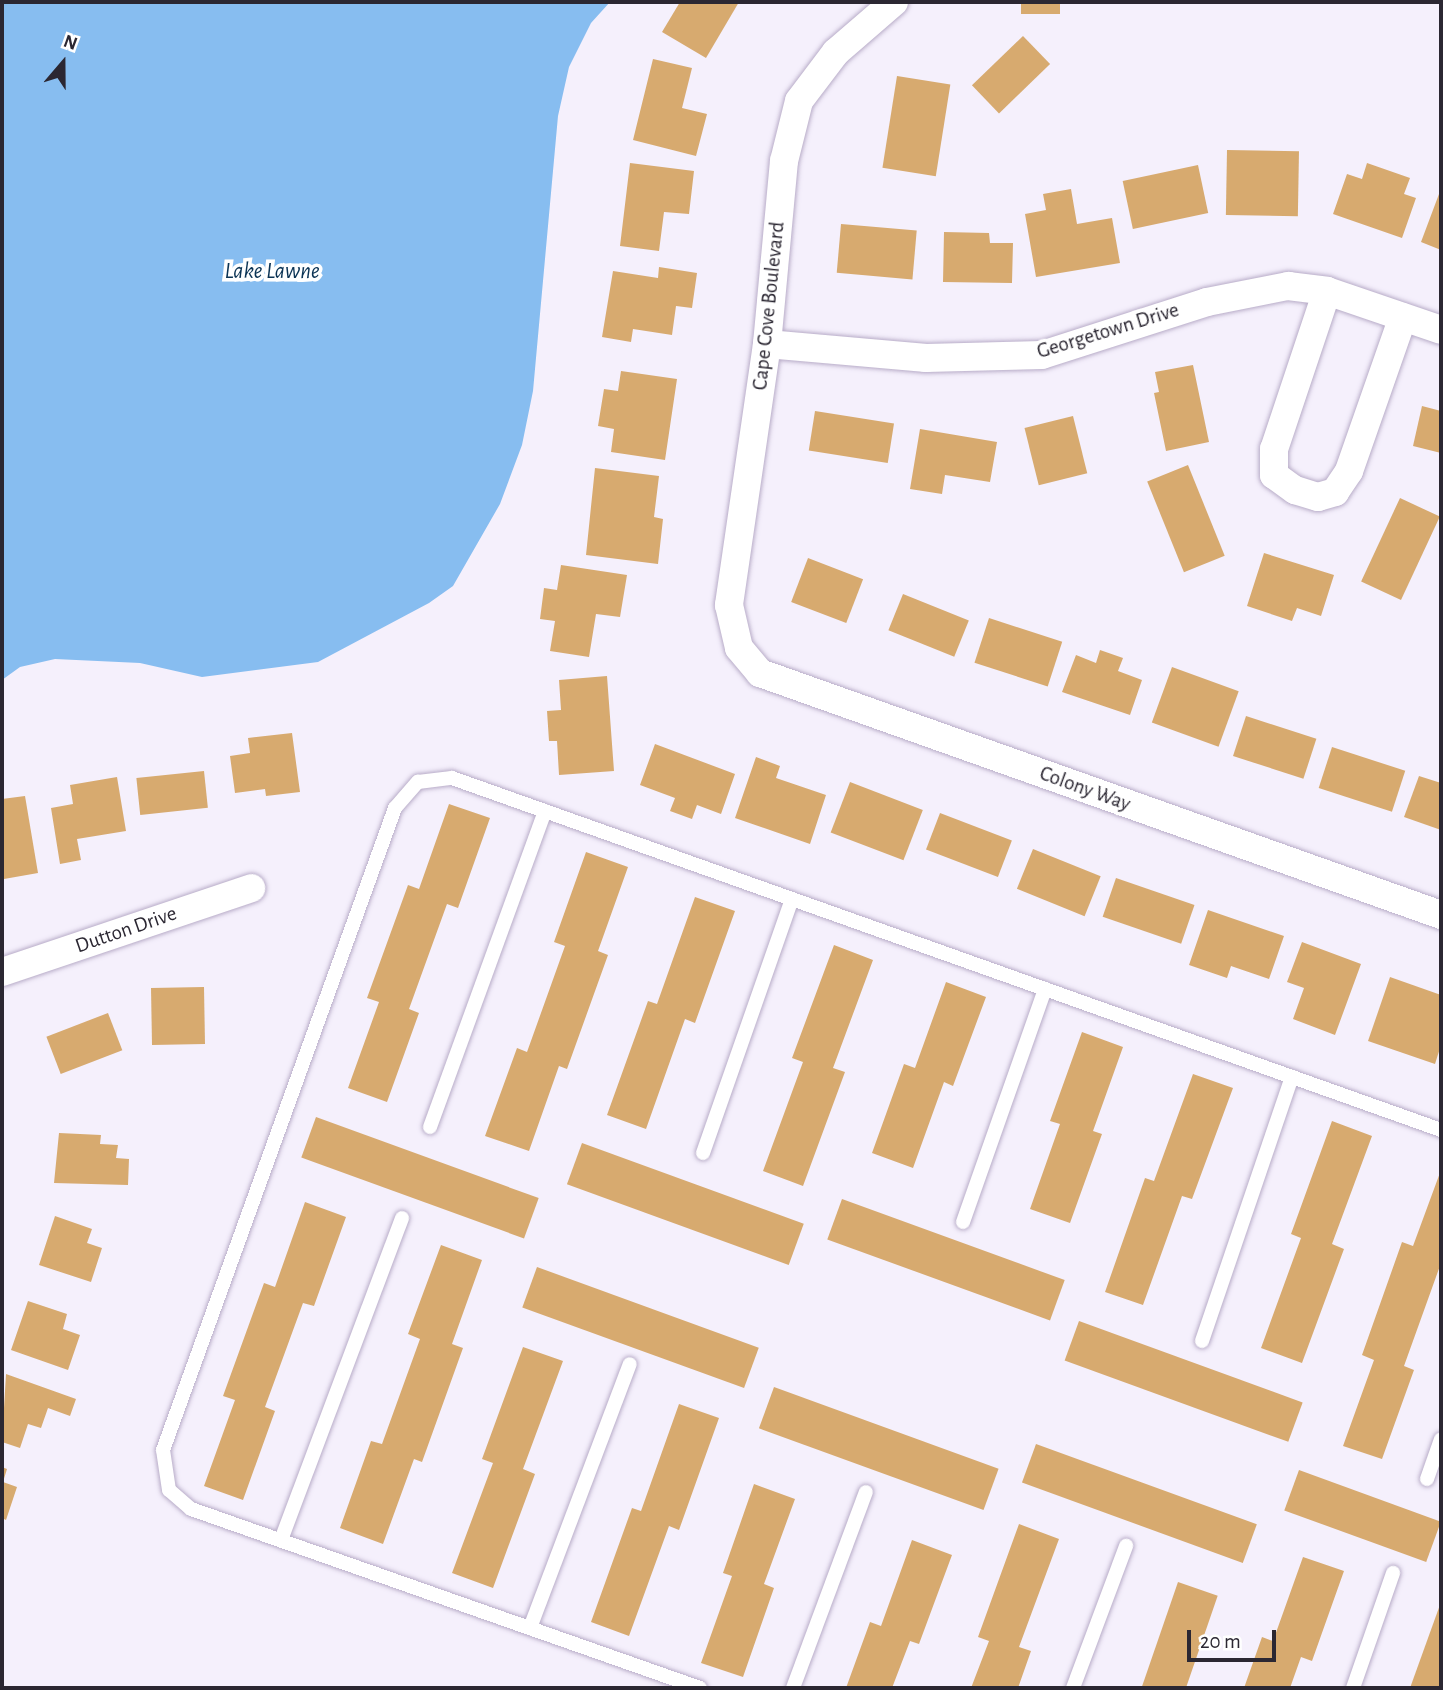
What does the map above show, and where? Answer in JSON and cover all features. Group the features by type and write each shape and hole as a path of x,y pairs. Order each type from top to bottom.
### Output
{"street":[{"name":"Cape Cove Boulevard","path":"739,648 729,605 767,344 784,161 799,101 836,52 894,2"},
{"name":"Georgetown Drive","path":"767,344 926,358 1042,355 1207,302 1288,286 1327,292 1441,330"},
{"path":"1327,292 1274,449 1274,475 1295,490 1318,497 1335,492 1349,471 1403,317"},
{"name":"Colony Way","path":"739,648 760,673 1441,915"},
{"name":"Dutton Drive","path":"2,972 251,888"}],"lane":[{"path":"700,1688 191,1509 169,1490 163,1450 395,808 418,782 452,778 1441,1130"},
{"path":"430,1127 545,811"},
{"path":"703,1153 792,899"},
{"path":"963,1222 1045,989"},
{"path":"1202,1342 1292,1077"},
{"path":"281,1540 402,1218"},
{"path":"530,1628 630,1364"},
{"path":"1427,1479 1441,1439"},
{"path":"793,1688 866,1492"},
{"path":"1073,1688 1126,1546"},
{"path":"1353,1688 1393,1573"}],"water":[{"name":"Lake Lawne","path":"2,2 610,2 591,23 569,67 558,116 533,391 522,445 500,504 453,586 429,603 318,662 202,677 140,663 55,659 20,667 2,680"}],"building":[{"path":"680,2 739,2 706,58 662,32"},
{"path":"1021,2 1060,2 1060,14 1021,14"},
{"path":"1023,36 1050,64 999,113 972,85"},
{"path":"653,59 692,68 682,108 707,114 696,156 633,140"},
{"path":"897,76 950,84 936,176 882,168"},
{"path":"1227,150 1299,151 1298,216 1226,215"},
{"path":"630,163 694,171 689,214 664,212 659,251 620,246"},
{"path":"1367,163 1410,178 1404,194 1416,198 1402,238 1333,214 1347,174 1362,179"},
{"path":"1198,165 1208,213 1133,229 1123,181"},
{"path":"1071,189 1077,224 1112,218 1120,263 1036,277 1025,214 1046,210 1043,194"},
{"path":"1439,194 1441,195 1441,250 1421,242"},
{"path":"841,224 917,231 912,279 837,273"},
{"path":"944,232 989,233 990,243 1013,243 1012,283 943,282"},
{"path":"659,267 697,273 692,308 676,306 672,335 633,329 631,342 602,337 613,271 658,278"},
{"path":"1193,365 1209,442 1166,451 1154,393 1159,392 1155,372"},
{"path":"621,371 677,379 665,460 611,452 614,429 598,426 604,389 618,391"},
{"path":"1422,406 1441,411 1441,453 1413,446"},
{"path":"815,411 894,424 888,463 809,451"},
{"path":"1073,416 1087,473 1039,485 1024,428"},
{"path":"920,429 997,442 990,482 945,475 942,494 910,489"},
{"path":"1188,465 1225,556 1184,572 1147,481"},
{"path":"595,468 659,476 654,517 663,519 658,564 586,555"},
{"path":"1400,498 1440,517 1401,600 1361,581"},
{"path":"1264,553 1334,575 1321,616 1297,608 1292,621 1247,606"},
{"path":"808,558 863,579 846,623 791,602"},
{"path":"561,565 627,575 620,617 596,614 589,657 550,651 555,621 540,619 544,588 557,590"},
{"path":"903,594 969,621 954,657 888,630"},
{"path":"989,618 1062,642 1048,686 974,663"},
{"path":"1100,650 1123,658 1118,671 1142,680 1130,715 1062,692 1076,655 1096,663"},
{"path":"1172,667 1239,691 1219,747 1152,722"},
{"path":"607,676 614,771 559,775 557,741 549,741 547,711 561,710 559,680"},
{"path":"1246,716 1316,739 1303,779 1233,756"},
{"path":"292,733 300,792 266,796 265,789 235,793 230,756 250,753 248,738"},
{"path":"655,744 735,774 721,814 697,805 692,819 670,811 675,798 640,785"},
{"path":"1332,747 1405,771 1392,812 1319,788"},
{"path":"756,757 780,766 776,778 826,795 810,844 735,818"},
{"path":"204,771 208,808 140,815 136,778"},
{"path":"1419,776 1441,783 1441,830 1404,817"},
{"path":"117,777 126,831 77,839 81,860 60,864 51,808 73,804 70,785"},
{"path":"850,782 923,810 903,860 831,832"},
{"path":"25,796 38,873 4,879 2,799"},
{"path":"449,804 490,818 458,908 447,904 409,1009 419,1013 387,1102 348,1088 379,1002 367,998 408,885 419,889"},
{"path":"940,813 1012,841 998,877 926,849"},
{"path":"1033,849 1101,876 1085,916 1017,889"},
{"path":"586,852 628,867 598,951 608,955 567,1069 559,1066 529,1151 485,1136 517,1048 527,1052 565,946 554,942"},
{"path":"1116,878 1194,905 1181,944 1103,917"},
{"path":"695,897 735,911 695,1023 685,1019 646,1129 607,1115 648,1001 657,1004"},
{"path":"1208,910 1284,936 1269,979 1231,966 1227,978 1189,965"},
{"path":"1302,942 1361,964 1335,1035 1293,1019 1304,988 1287,982"},
{"path":"834,945 873,960 833,1068 845,1072 803,1186 763,1171 803,1062 792,1058"},
{"path":"1390,977 1441,995 1441,1045 1435,1064 1368,1041"},
{"path":"946,982 986,997 953,1086 944,1082 913,1168 872,1153 904,1064 915,1068"},
{"path":"204,987 205,1044 152,1045 151,988"},
{"path":"108,1013 122,1050 61,1074 46,1037"},
{"path":"1082,1032 1123,1047 1093,1131 1102,1134 1070,1223 1030,1209 1060,1124 1050,1121"},
{"path":"1193,1074 1233,1088 1192,1199 1182,1196 1143,1305 1105,1292 1145,1178 1154,1181"},
{"path":"316,1117 539,1198 524,1238 301,1157"},
{"path":"1332,1121 1372,1136 1332,1244 1344,1249 1302,1363 1261,1348 1301,1238 1291,1234"},
{"path":"59,1133 101,1135 100,1144 118,1145 116,1158 129,1159 128,1185 54,1183"},
{"path":"582,1143 804,1224 789,1265 567,1184"},
{"path":"1441,1170 1441,1263 1404,1366 1414,1370 1382,1459 1343,1446 1374,1360 1362,1355 1402,1242 1413,1246"},
{"path":"842,1199 1065,1280 1050,1320 827,1239"},
{"path":"305,1202 346,1217 314,1306 303,1303 265,1407 275,1411 243,1500 204,1486 235,1400 223,1396 264,1283 275,1287"},
{"path":"55,1216 92,1229 87,1243 102,1248 91,1282 39,1265"},
{"path":"441,1245 482,1260 452,1344 463,1348 422,1462 414,1459 383,1544 340,1528 371,1441 382,1444 420,1339 408,1334"},
{"path":"537,1267 759,1348 744,1388 522,1307"},
{"path":"28,1301 67,1314 63,1329 80,1335 68,1370 11,1350"},
{"path":"1079,1321 1303,1402 1288,1442 1065,1360"},
{"path":"523,1347 563,1361 523,1469 535,1474 493,1588 452,1573 493,1463 482,1459"},
{"path":"6,1374 76,1399 70,1416 48,1408 41,1428 28,1424 20,1448 2,1442"},
{"path":"774,1387 999,1469 984,1510 759,1428"},
{"path":"679,1404 719,1418 679,1530 669,1526 629,1636 591,1622 632,1508 641,1511"},
{"path":"1036,1444 1257,1524 1243,1563 1022,1483"},
{"path":"2,1467 7,1469 3,1482 17,1487 6,1520 2,1518"},
{"path":"1299,1470 1441,1522 1426,1562 1284,1510"},
{"path":"754,1484 795,1499 764,1584 774,1588 743,1677 701,1663 732,1576 723,1573"},
{"path":"1019,1524 1059,1539 1019,1647 1031,1651 1018,1688 971,1688 989,1641 978,1637"},
{"path":"912,1540 952,1555 919,1644 910,1641 892,1688 846,1688 870,1622 881,1626"},
{"path":"1303,1557 1344,1571 1312,1661 1301,1657 1290,1688 1244,1688 1262,1637 1273,1641"},
{"path":"1178,1582 1218,1596 1186,1688 1142,1688"},
{"path":"1441,1602 1441,1688 1410,1688"}]}
